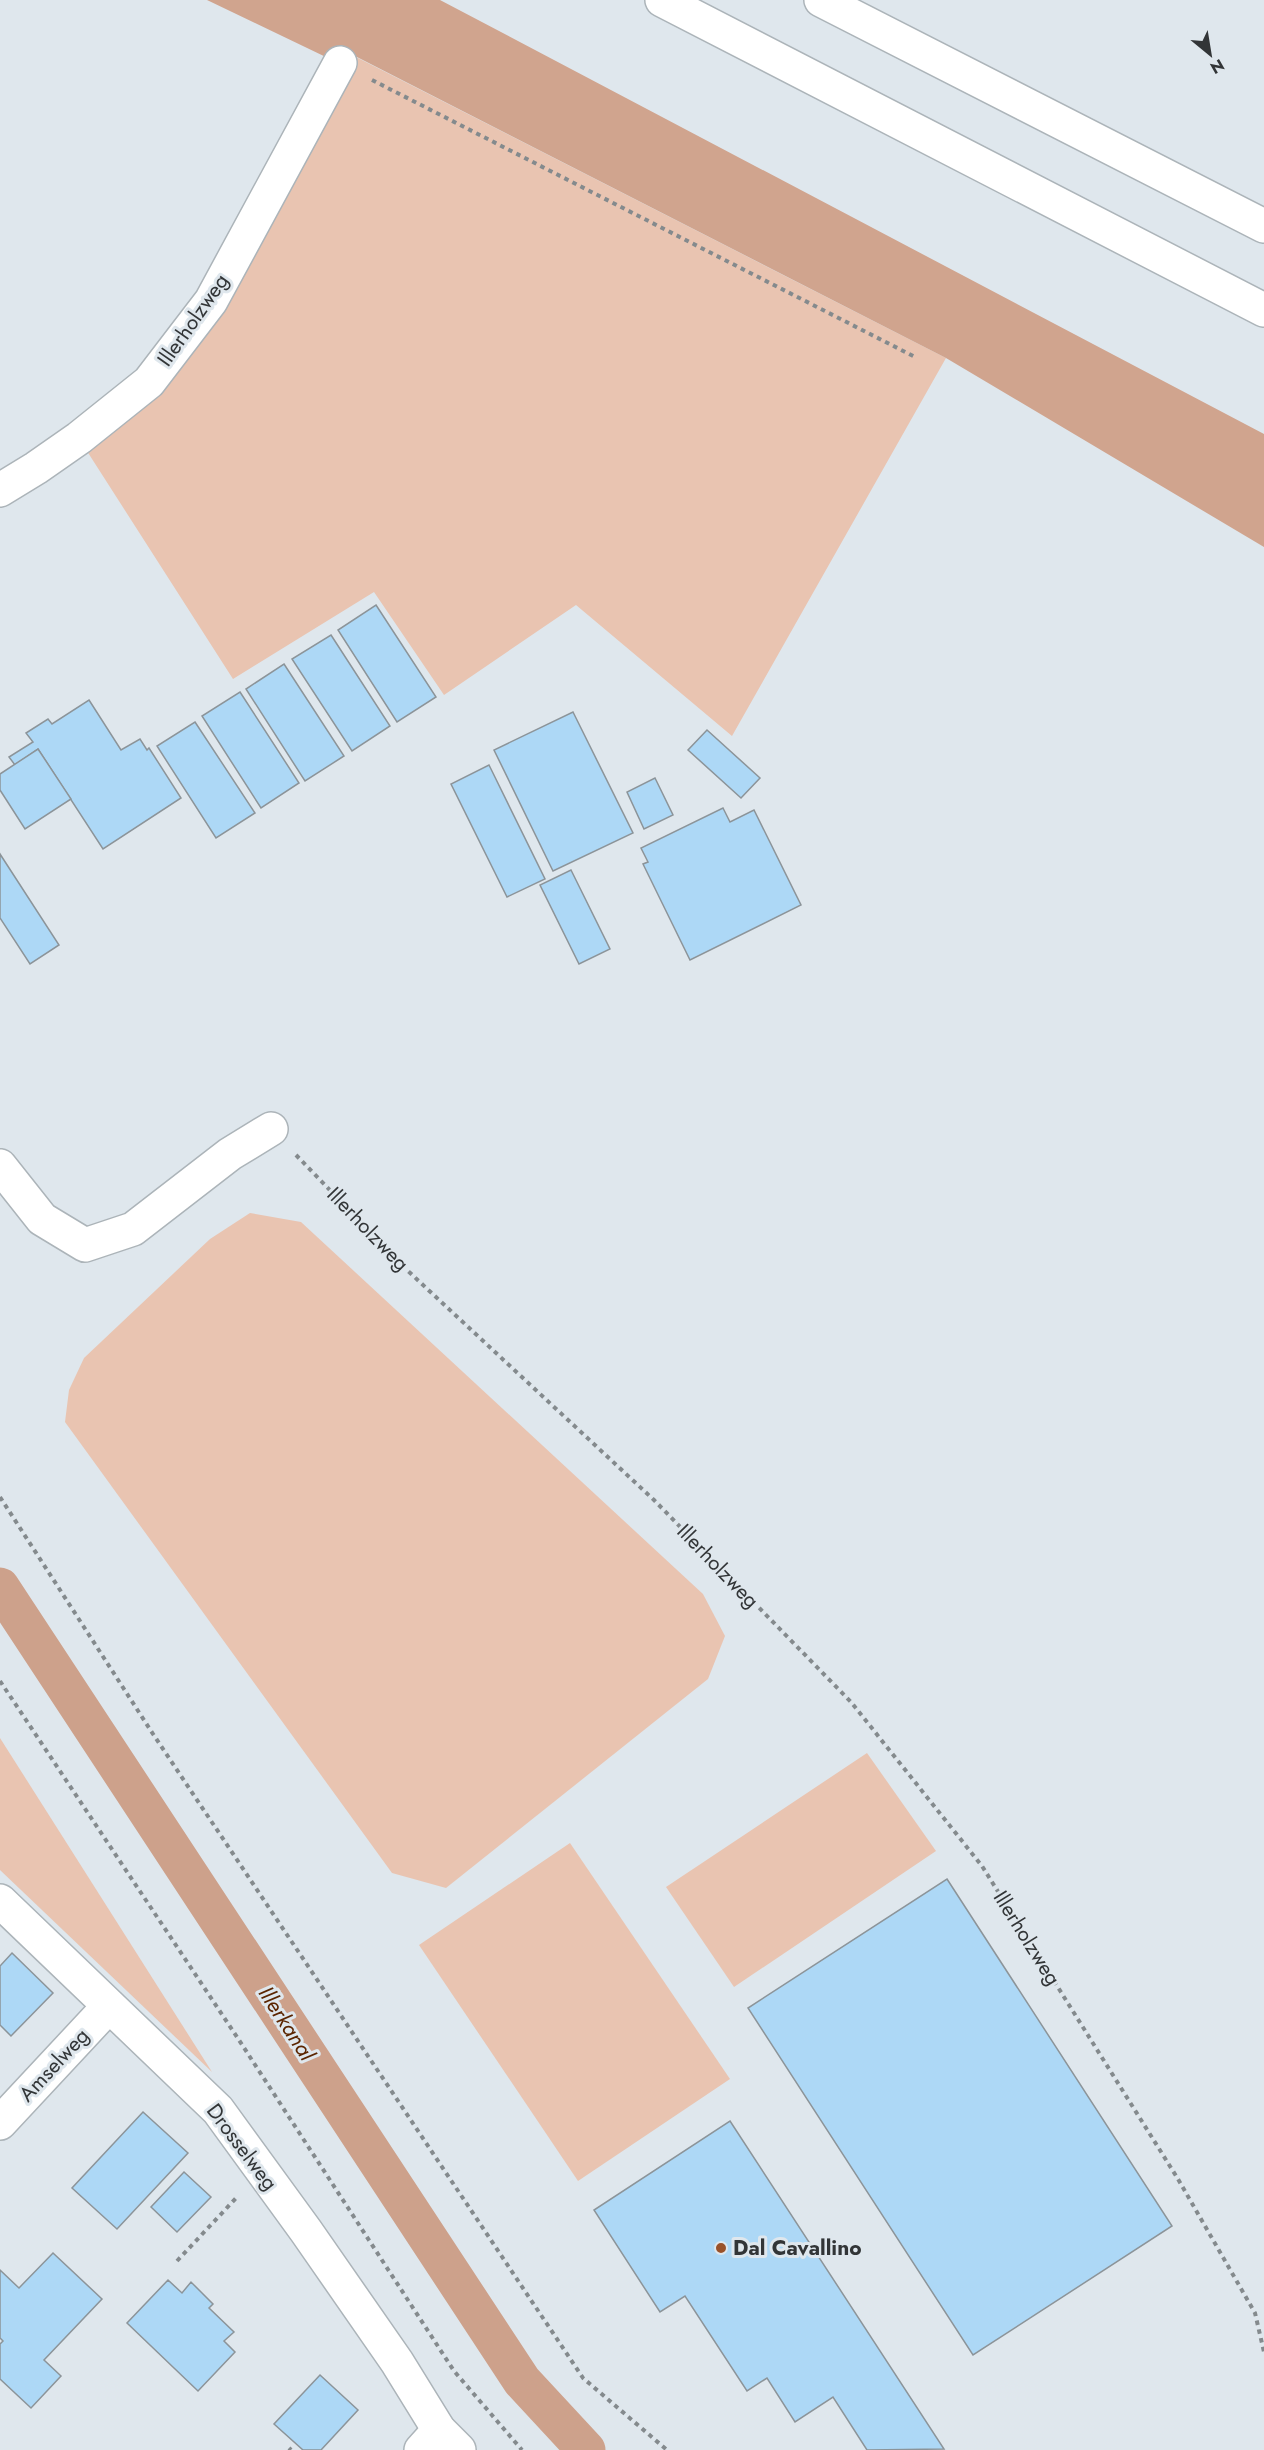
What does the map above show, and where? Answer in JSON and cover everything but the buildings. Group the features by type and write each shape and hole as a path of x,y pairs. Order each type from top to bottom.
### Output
{"main road":[{"path":"662,0 1264,310"},
{"path":"821,0 1264,226"},
{"name":"Illerholzweg","path":"0,490 79,438 149,382 211,301 340,63"},
{"path":"0,1166 42,1219 86,1245 134,1229 230,1154 271,1129"},
{"name":"Drosselweg","path":"0,1901 218,2110 390,2353 440,2443"},
{"name":"Amselweg","path":"0,2123 109,2006"}],"path":[{"path":"340,63 917,358"},
{"name":"Illerholzweg","path":"271,1129 408,1271 654,1500 852,1702 982,1866 1178,2179 1256,2313 1264,2352"},
{"path":"0,1497 231,1852 583,2378 667,2450"},
{"path":"0,1681 237,2037 454,2371 522,2450"},
{"path":"177,2260 262,2171"}],"shaded area":[{"path":"207,0 440,0 1264,434 1264,547 946,358 357,57 342,55 330,59"},
{"path":"356,57 946,358 732,736 576,605 444,695 374,592 233,679 85,448 300,159"},
{"path":"250,1213 301,1222 703,1594 725,1636 708,1679 446,1888 392,1873 65,1422 69,1390 84,1358 210,1239"},
{"path":"0,1738 212,2072 0,1870"},
{"path":"867,1753 936,1851 734,1987 666,1887"},
{"path":"570,1843 730,2079 578,2181 419,1945"}],"waterway":[{"name":"Illerkanal","path":"0,1587 522,2381 586,2450"}],"place":[{"name":"Dal Cavallino","path":"721,2248"}]}
